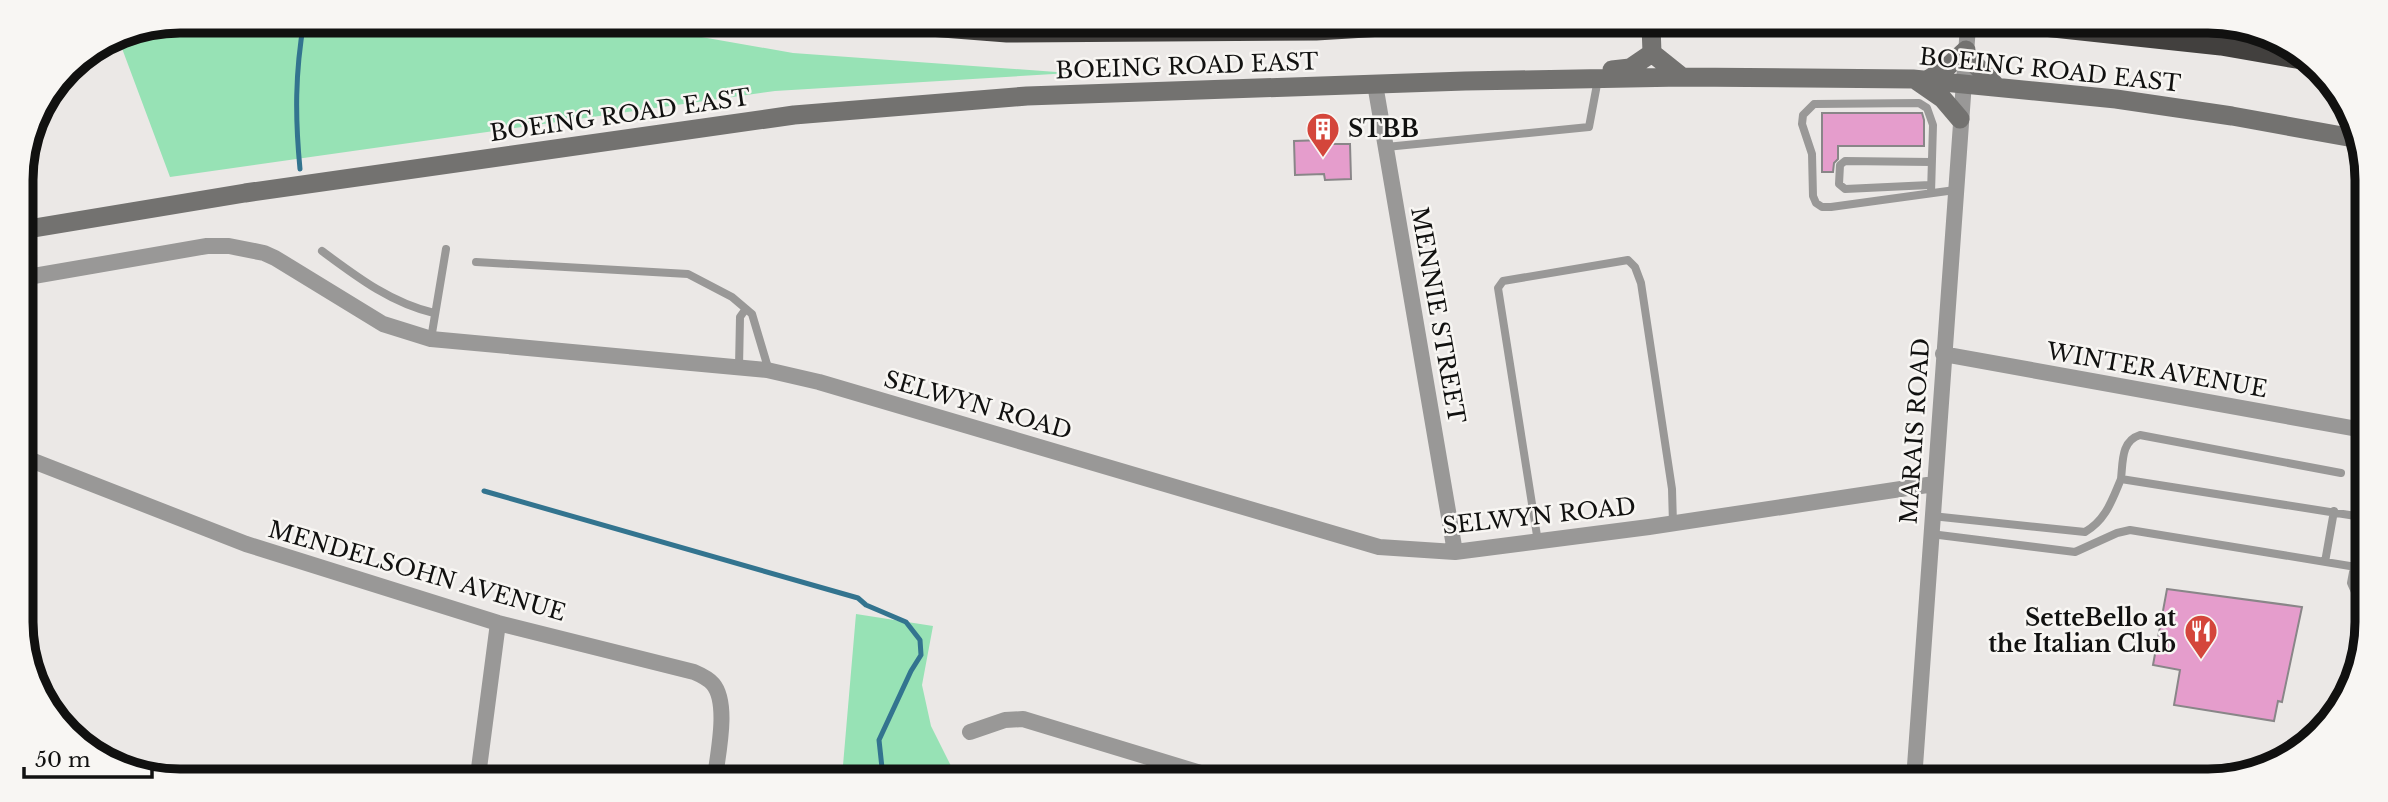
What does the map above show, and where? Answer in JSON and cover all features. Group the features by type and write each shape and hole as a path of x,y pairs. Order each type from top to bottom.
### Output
{"highway":[{"path":"2109,33 2221,45 2286,56"}],"main road":[{"path":"1651,33 1651,51"},
{"path":"1960,119 1943,99 1920,80 1945,69 1966,50 1997,88"},
{"path":"1651,51 1682,77"},
{"path":"1530,81 1630,68 1651,51"},
{"name":"BOEING ROAD EAST","path":"34,228 245,193 794,116 1027,96 1682,77 1920,80 2116,99 2348,137"}],"street":[{"name":"MARAIS ROAD","path":"1915,768 1967,33"},
{"name":"MENNIE STREET","path":"1375,84 1455,552"},
{"name":"SELWYN ROAD","path":"34,276 207,246 229,246 264,253 383,324 431,340 769,371 833,386 1378,547 1455,552 1934,484"},
{"name":"WINTER AVENUE","path":"1943,354 2355,429"},
{"name":"MENDELSOHN AVENUE","path":"33,461 246,544 498,623 659,662 704,677 713,684 719,695 720,733 716,769"},
{"path":"479,769 498,623"},
{"path":"970,732 1005,720 1023,719 1186,769"}],"lane":[{"path":"1386,147 1589,127 1598,79"},
{"path":"1919,103 1931,114 1931,189 1822,207 1816,203 1813,196 1812,153 1802,124 1803,115 1814,104 1919,103"},
{"path":"1931,162 1844,161 1840,166 1839,184 1845,189 1955,190"},
{"path":"431,340 446,249"},
{"path":"322,251 364,282 411,307 434,313"},
{"path":"1538,542 1498,288 1503,281 1628,260 1635,267 1641,283 1672,489 1673,523"},
{"path":"477,262 688,274 732,297 752,314 769,371"},
{"path":"739,367 740,317 745,310"},
{"path":"1932,516 2085,532 2098,525 2108,509 2121,479 2125,445 2131,438 2140,435 2341,473"},
{"path":"2121,479 2355,516"},
{"path":"2325,562 2334,511"},
{"path":"1931,534 2075,552 2130,530 2355,567"},
{"path":"2355,574 2351,583 2355,592"}],"green space":[{"path":"180,33 679,33 793,53 1070,73 775,91 170,177 121,46 152,36"},
{"path":"856,614 933,626 922,685 931,726 952,769 843,769"}],"building":[{"path":"1822,113 1922,113 1924,146 1838,146 1838,159 1834,163 1833,172 1822,172"},
{"name":"STBB","path":"1323,140 1323,144 1350,144 1351,179 1325,180 1324,174 1295,175 1294,141"},
{"path":"2167,589 2302,607 2282,702 2278,701 2274,721 2174,705 2180,670 2153,665"}],"waterway":[{"path":"300,169 297,95 302,33"},
{"path":"484,491 858,598 866,605 906,622 920,640 921,655 879,740 882,769"}],"place":[{"name":"STBB","path":"1323,159"},
{"name":"SetteBello at the Italian Club","path":"2201,661"}]}
